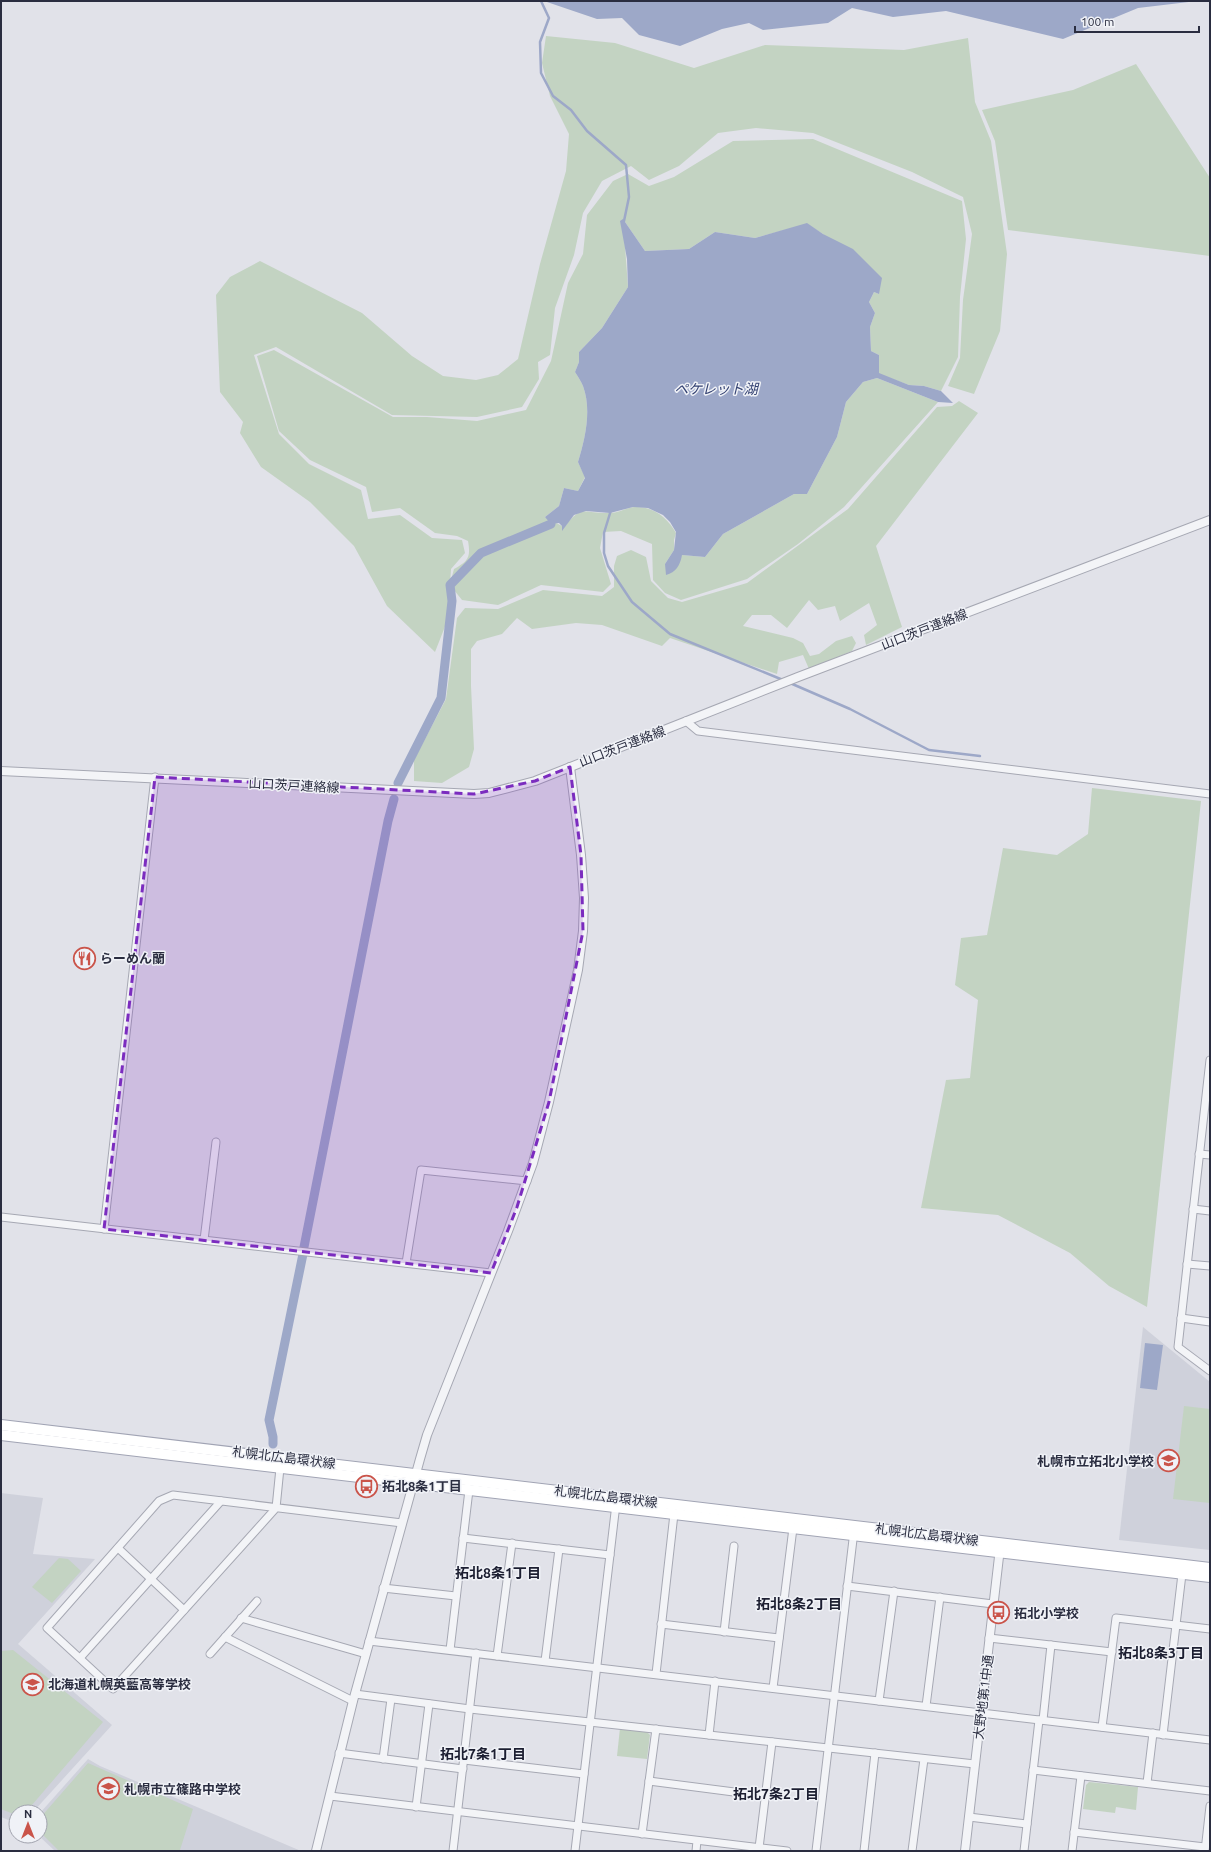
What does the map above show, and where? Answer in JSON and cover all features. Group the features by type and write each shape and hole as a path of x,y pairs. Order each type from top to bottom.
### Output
{"main road":[{"name":"札幌北広島環状線","path":"1,1425 617,1497 854,1530 1000,1548 1210,1578"},
{"name":"札幌北広島環状線","path":"1,1435 793,1528 854,1530"},
{"name":"札幌北広島環状線","path":"1000,1548 1210,1568"}],"street":[{"name":"山口茨戸連絡線","path":"1,771 474,794 489,793 535,781 780,684 1210,520"},
{"path":"686,721 698,731 1210,794"},
{"path":"316,1851 383,1588 427,1436 533,1164 549,1102 578,970 583,931 584,898 581,854 570,766"},
{"path":"104,1228 155,778"},
{"path":"1210,1060 1208,1092 1193,1209 1178,1347 1210,1371"},
{"path":"204,1240 216,1142"},
{"path":"1200,1154 1210,1155"},
{"path":"406,1263 421,1170 526,1181"},
{"path":"1193,1209 1210,1211"},
{"path":"1,1217 491,1273"},
{"path":"1187,1264 1210,1266"},
{"path":"1181,1318 1210,1322"},
{"path":"280,1468 276,1508 113,1689 46,1628 159,1501 173,1495 276,1508 402,1523"},
{"path":"450,1650 469,1490"},
{"path":"575,1851 617,1497"},
{"path":"80,1658 152,1580 221,1501"},
{"path":"656,1674 674,1514"},
{"path":"773,1688 793,1528"},
{"path":"816,1851 833,1695 854,1530"},
{"path":"463,1538 610,1555"},
{"path":"497,1656 512,1543"},
{"path":"724,1632 734,1546"},
{"path":"118,1548 184,1610"},
{"name":"大野地第1中通","path":"965,1851 1000,1548"},
{"path":"545,1661 559,1549"},
{"path":"1163,1734 1182,1574"},
{"path":"847,1586 993,1604"},
{"path":"383,1588 456,1596"},
{"path":"879,1701 894,1591"},
{"path":"926,1706 940,1597"},
{"path":"210,1654 257,1600"},
{"path":"241,1618 366,1654"},
{"path":"1102,1727 1116,1618 1210,1630"},
{"path":"661,1624 779,1638"},
{"path":"225,1637 354,1698 391,1699 975,1764"},
{"path":"990,1638 1112,1652"},
{"path":"369,1641 1210,1740"},
{"path":"1024,1851 1033,1770 1051,1645"},
{"path":"453,1851 476,1653"},
{"path":"709,1735 715,1681"},
{"path":"383,1758 391,1699"},
{"path":"416,1807 429,1704"},
{"path":"642,1834 656,1729"},
{"path":"1147,1783 1152,1733"},
{"path":"759,1848 772,1742"},
{"path":"340,1753 463,1769"},
{"path":"864,1851 875,1753"},
{"path":"912,1851 924,1759"},
{"path":"464,1760 584,1774"},
{"path":"1033,1770 1210,1791"},
{"path":"1072,1851 1082,1776"},
{"path":"649,1780 765,1796"},
{"path":"330,1796 787,1851"},
{"path":"1074,1832 1205,1849 1210,1806"},
{"path":"969,1817 1027,1824"},
{"path":"696,1851 697,1841"}],"highlighted area":[{"path":"570,767 581,855 583,931 549,1102 517,1207 491,1273 104,1229 155,777 474,794 535,781"}],"shaded area":[{"name":"札幌市立拓北小学校","path":"1143,1327 1210,1382 1210,1550 1119,1540"},
{"name":"北海道札幌英藍高等学校","path":"1,1493 43,1498 33,1554 95,1559 18,1644 112,1725 40,1804 8,1804 8,1820 1,1817"},
{"name":"札幌市立篠路中学校","path":"88,1759 100,1766 301,1851 55,1851 48,1844 48,1804"}],"green space":[{"path":"546,36 615,43 694,68 765,45 904,50 968,38 975,102 991,141 1007,254 1000,331 974,394 948,386 960,358 963,300 972,234 963,197 912,172 813,133 756,128 718,133 679,166 649,180 631,166 602,181 583,213 574,255 555,308 550,355 538,362 539,379 522,407 477,417 392,415 276,347 254,355 279,434 309,464 361,490 368,519 400,515 432,538 462,540 465,553 451,569 450,584 454,569 463,564 469,555 468,541 457,536 435,533 400,508 372,512 366,487 310,460 279,431 257,356 274,350 393,417 427,417 477,421 526,410 551,361 568,283 583,254 587,215 613,181 628,174 649,186 674,177 733,141 813,139 962,201 966,239 960,297 958,357 941,391 924,386 909,385 879,374 879,355 871,351 870,327 875,313 869,302 874,292 879,294 823,234 807,224 755,238 715,232 689,249 645,251 623,219 628,287 602,328 579,352 579,362 575,372 583,386 587,405 585,434 578,462 585,477 578,491 564,488 559,506 545,517 562,526 562,530 574,516 579,513 613,513 634,507 647,508 664,517 676,533 674,550 665,564 682,555 705,557 723,534 794,494 807,494 837,437 846,402 863,382 877,378 938,402 844,507 798,544 747,579 681,600 665,593 653,580 652,544 621,531 603,532 600,548 611,584 603,592 541,585 498,605 462,600 450,585 446,624 435,652 387,606 354,546 310,502 261,467 240,433 243,422 220,392 216,295 230,277 260,261 362,313 412,356 443,376 476,380 498,375 518,359 540,264 566,171 569,134 550,96 542,63"},
{"path":"1136,64 1210,178 1210,256 1008,230 995,141 982,110 1073,90"},
{"path":"959,401 978,413 876,546 902,627 866,645 864,635 877,625 869,603 840,621 835,606 818,610 809,600 787,628 771,615 752,615 743,626 793,638 803,643 810,656 819,654 836,641 852,636 856,643 852,651 809,669 803,655 779,662 777,674 670,638 662,646 602,625 576,623 532,629 517,618 502,634 477,641 471,649 474,749 469,767 442,783 414,781 414,760 446,699 457,618 465,608 498,609 543,590 602,596 614,587 614,566 617,556 631,550 646,557 651,581 668,598 682,602 747,583 848,509 937,407 952,406"},
{"path":"1092,788 1201,801 1147,1307 1109,1286 1070,1253 998,1215 921,1208 946,1080 970,1078 978,1000 955,985 961,938 987,935 1003,848 1057,855 1088,834"},
{"path":"1184,1406 1210,1409 1210,1503 1173,1499"},
{"path":"59,1558 68,1559 81,1571 52,1603 32,1587"},
{"path":"13,1650 103,1722 33,1804 8,1804 8,1812 1,1809 1,1651"},
{"path":"620,1728 647,1732 650,1735 647,1759 617,1756"},
{"name":"札幌市立篠路中学校","path":"88,1763 193,1809 180,1850 183,1851 59,1851 48,1840 48,1809"},
{"path":"1089,1782 1138,1787 1136,1810 1116,1807 1115,1813 1083,1809 1086,1785"}],"water":[{"path":"544,1 1197,1 1138,8 1063,39 946,11 893,17 852,8 828,23 763,30 749,23 722,29 680,46 639,35 622,18 597,19"},
{"name":"ペケレット湖","path":"623,219 645,251 689,249 715,232 755,238 807,223 823,234 853,249 882,278 879,294 874,292 869,302 875,313 870,327 871,351 879,355 879,373 909,385 924,386 941,391 953,403 938,402 877,378 863,382 846,402 837,437 807,494 794,494 723,534 705,557 682,555 677,568 666,575 665,564 674,550 676,532 670,522 663,515 648,508 633,507 610,513 586,511 574,515 562,531 562,526 559,523 551,524 545,517 559,506 564,488 578,491 585,478 578,462 585,434 587,405 583,386 575,372 579,362 579,352 602,328 628,287 627,259 620,221"},
{"path":"1145,1343 1163,1345 1157,1390 1140,1388"}],"waterway":[{"path":"541,1 549,18 540,42 541,73 553,96 571,110 587,131 626,165 629,197 624,221"},
{"path":"611,510 604,533 604,553 608,566 632,602 670,634 783,680"},
{"path":"398,783 441,698 452,601 450,585 481,553 551,524"},
{"path":"790,683 850,709 929,750 980,756"},
{"path":"304,1247 388,821 394,799"},
{"path":"273,1444 269,1420 303,1254"}],"place":[{"name":"らーめん蘭","path":"84,958"},
{"name":"札幌市立拓北小学校","path":"1169,1461"},
{"name":"拓北8条1丁目","path":"367,1486"},
{"name":"拓北小学校","path":"998,1613"},
{"name":"北海道札幌英藍高等学校","path":"33,1684"},
{"name":"札幌市立篠路中学校","path":"108,1789"}],"district":[{"name":"拓北8条1丁目","path":"498,1573"},
{"name":"拓北8条2丁目","path":"799,1604"},
{"name":"拓北8条3丁目","path":"1161,1653"},
{"name":"拓北7条1丁目","path":"483,1754"},
{"name":"拓北7条2丁目","path":"776,1794"}]}
